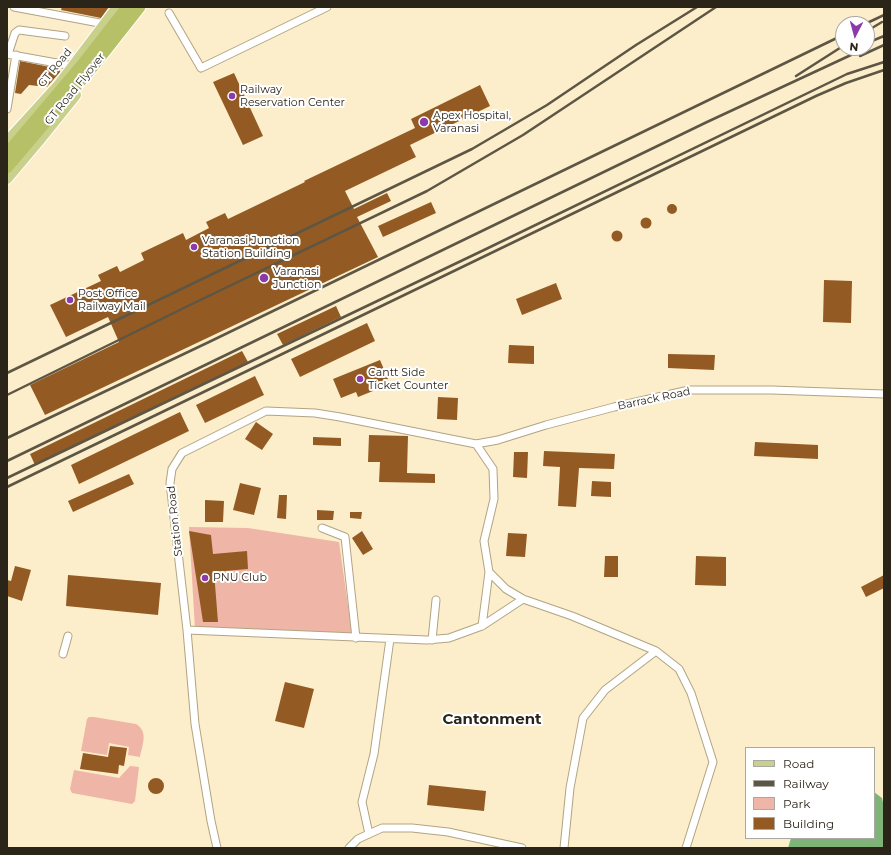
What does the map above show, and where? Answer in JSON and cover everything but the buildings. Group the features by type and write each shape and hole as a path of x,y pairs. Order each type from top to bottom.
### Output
{"highway":[{"name":"GT Road Flyover","path":"7,153 84,62 127,7"},
{"name":"GT Road Flyover","path":"7,168 92,68 140,7"}],"main road":[{"name":"GT Road","path":"7,140 59,84 117,7"},
{"path":"7,179 47,132 145,7"}],"street":[{"path":"14,7 105,24"},
{"path":"169,13 201,68 327,7"},
{"path":"7,109 10,54 15,34 19,30 65,36"},
{"path":"10,54 73,66"},
{"name":"Barrack Road","path":"476,444 498,440 546,425 641,400 689,390 772,390 884,394"},
{"name":"Station Road","path":"217,848 195,724 187,630 170,483 172,469 182,453 266,411 340,417 476,444"},
{"path":"476,444 493,469 494,499 484,541 489,572 482,626"},
{"path":"322,528 345,537 356,638"},
{"path":"489,572 506,590 523,599 572,616 656,651 679,669 691,693 713,762 686,848"},
{"path":"187,630 432,640 449,638 482,626 523,599"},
{"path":"432,640 436,600"},
{"path":"63,654 68,636"},
{"path":"369,834 362,802 374,754 390,639"},
{"path":"564,848 570,788 583,718 605,690 656,651"},
{"path":"349,848 358,839 382,828 412,828 448,832 522,848"}],"green space":[{"path":"189,527 248,528 339,542 352,634 195,629"},
{"path":"89,717 136,724 140,727 144,735 144,739 140,757 128,755 129,747 109,743 107,755 81,751 87,719"},
{"path":"130,766 139,767 135,801 132,804 72,793 70,789 74,770 119,778"}],"shaded area":[{"path":"875,793 882,798 884,807 884,848 788,848 791,839 875,839"}],"railway":[{"path":"7,373 472,149 547,105 636,45 697,7"},
{"path":"7,395 427,191 523,135 716,7"},
{"path":"875,19 884,15"},
{"path":"875,26 882,22"},
{"path":"875,40 884,36"},
{"path":"7,438 209,342 835,39"},
{"path":"875,49 884,45"},
{"path":"796,76 835,51"},
{"path":"7,461 707,122 849,56"},
{"path":"7,478 484,250 847,74 884,62"},
{"path":"7,487 816,96 846,83 884,70"}],"place":[{"name":"Railway Reservation Center","path":"232,96"},
{"name":"Apex Hospital, Varanasi","path":"424,122"},
{"name":"Varanasi Junction Station Building","path":"194,247"},
{"name":"Varanasi Junction","path":"264,278"},
{"name":"Post Office Railway Mail","path":"70,300"},
{"name":"Cantt Side Ticket Counter","path":"360,379"},
{"name":"PNU Club","path":"205,578"}],"district":[{"name":"Cantonment","path":"492,720"}]}
